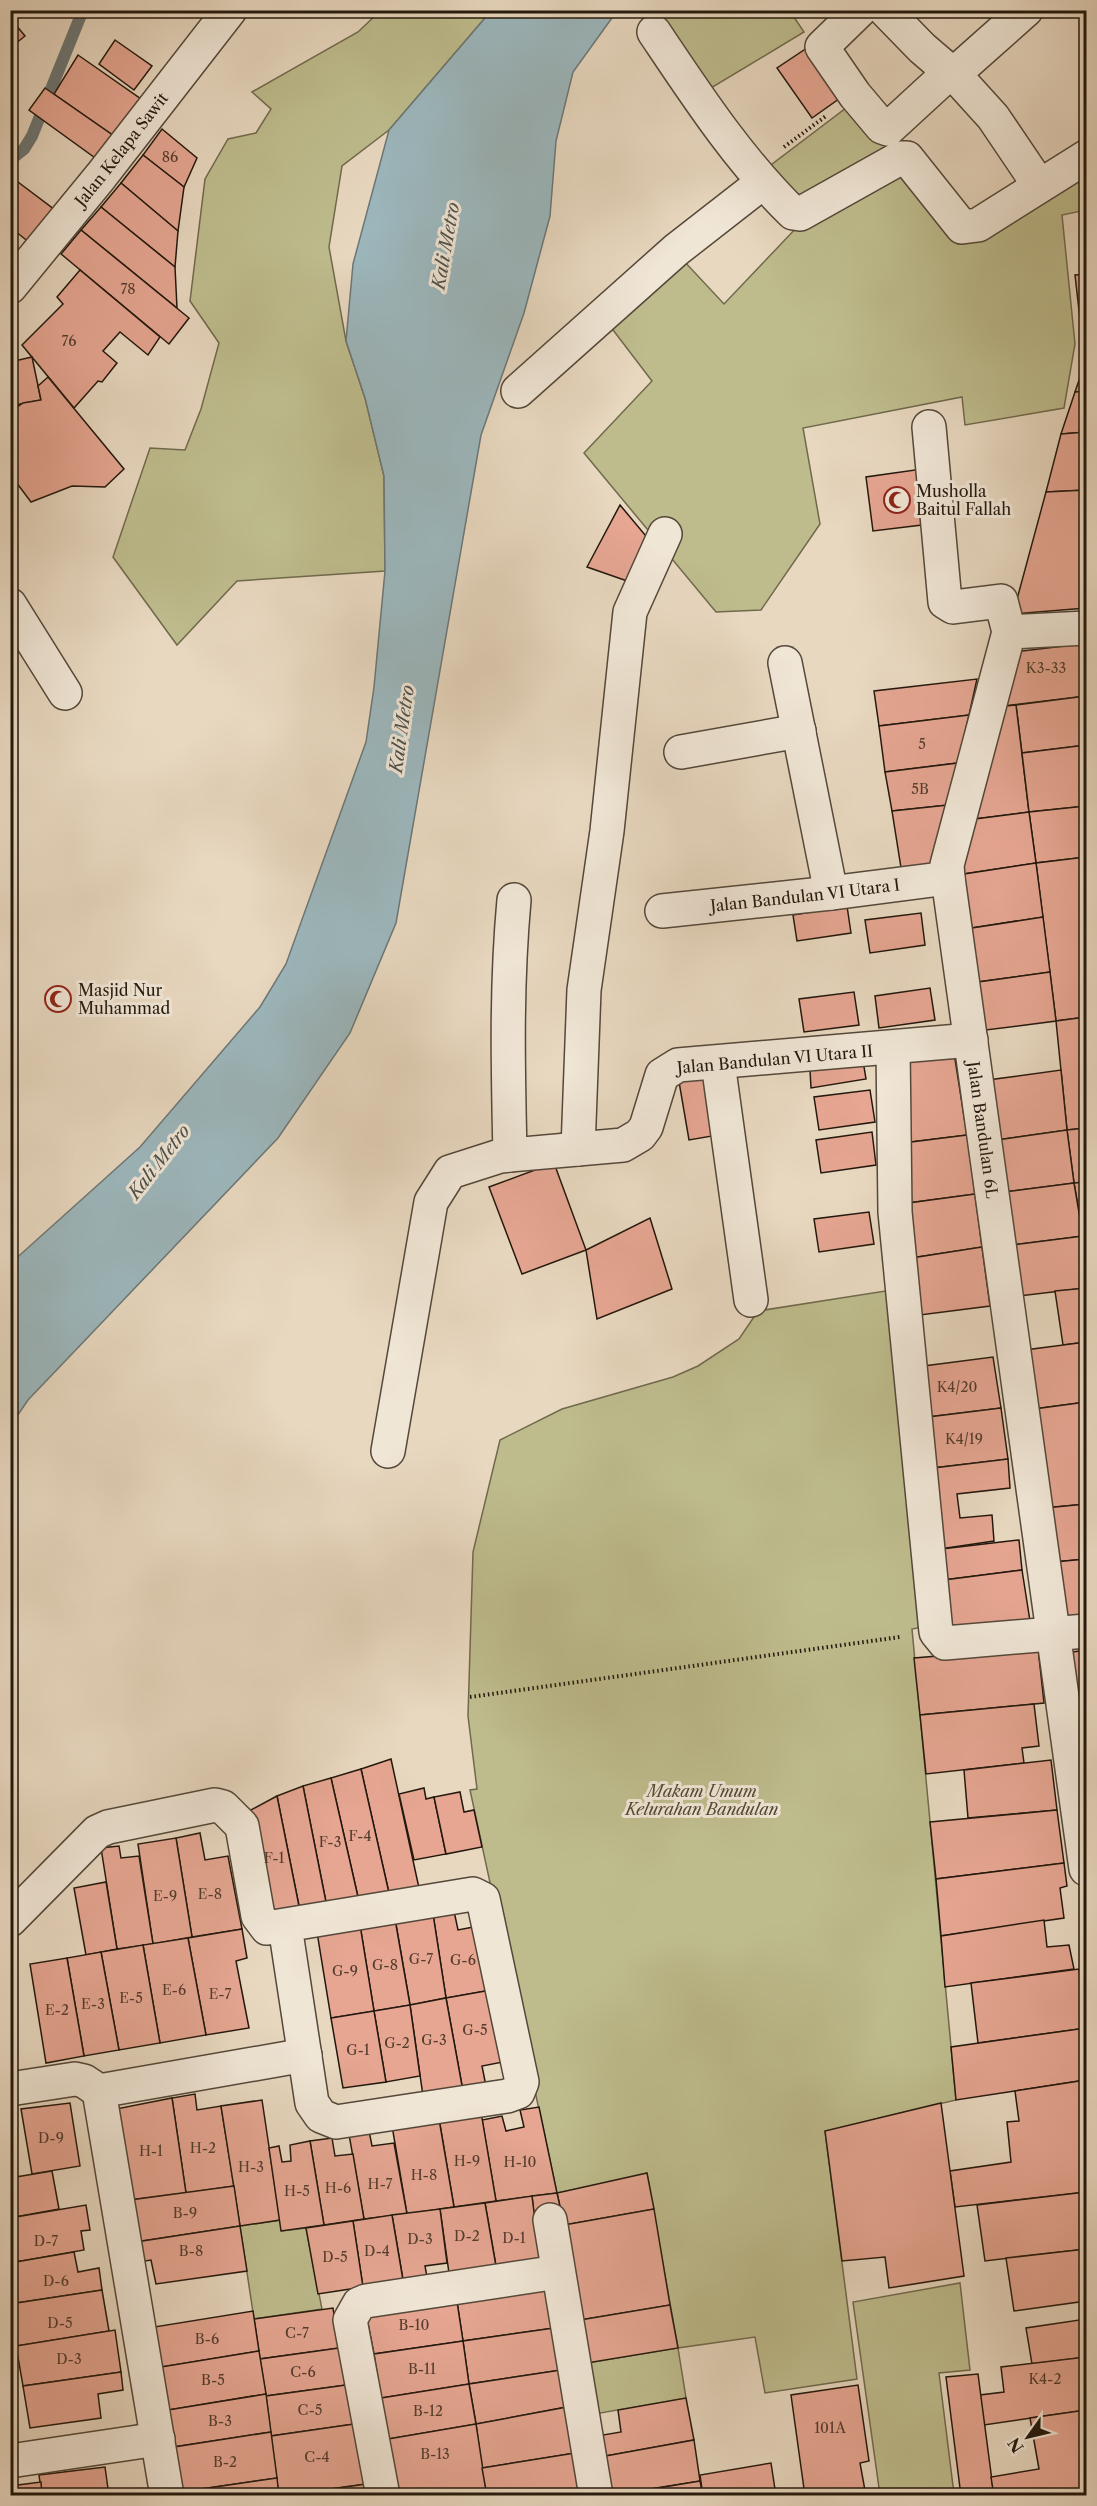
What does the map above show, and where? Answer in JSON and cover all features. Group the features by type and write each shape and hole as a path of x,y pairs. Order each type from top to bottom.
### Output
{"street":[{"name":"Jalan Kelapa Sawit","path":"10,287 101,176 230,10"},
{"path":"860,10 822,47 855,94 882,127 888,129 1026,10"},
{"path":"885,10 922,48 952,73 993,117 1039,185"},
{"path":"654,32 724,136 757,177 793,213 800,214 900,158 907,158 962,227 978,225 1086,157"},
{"path":"518,391 757,177"},
{"path":"929,427 945,602 953,607 1001,601 1009,632 1086,628"},
{"path":"578,1149 584,990 607,831 630,612 665,534"},
{"path":"10,605 65,693"},
{"name":"Jalan Bandulan 6L","path":"1009,632 947,865 1086,1869"},
{"path":"785,663 831,893"},
{"path":"681,752 799,731"},
{"name":"Jalan Bandulan VI Utara I","path":"662,911 948,878"},
{"path":"510,1155 506,1027 508,956 514,900"},
{"name":"Jalan Bandulan VI Utara II","path":"388,1451 431,1202 450,1172 500,1156 623,1145 640,1135 646,1127 662,1075 668,1069 678,1065 718,1064 971,1040"},
{"path":"893,1048 895,1212 936,1632 945,1643 1086,1631"},
{"path":"718,1064 751,1300"},
{"path":"10,1920 97,1832 108,1827 215,1805 223,1807 242,1826 258,1916 267,1928 472,1894 478,1896 484,1902 522,2082 518,2092 507,2096 336,2122 326,2119 315,2111 312,2103 285,1926"},
{"path":"10,2089 75,2079 84,2081 99,2091 305,2055"},
{"path":"99,2091 167,2496"},
{"path":"550,2220 596,2496"},
{"path":"383,2496 350,2320 358,2304 558,2272"},
{"path":"10,2461 158,2439"}],"path":[{"path":"757,177 855,94"},
{"path":"470,1697 936,1632"}],"green space":[{"path":"380,11 491,11 389,130 342,166 329,247 346,341 365,398 384,476 385,571 237,581 177,645 113,557 150,448 185,450 201,409 219,343 190,301 205,179 228,139 256,133 271,109 252,92 358,32"},
{"path":"668,11 790,11 804,32 706,91 659,18"},
{"path":"850,105 895,152 800,204 763,171"},
{"path":"1086,166 1086,210 1062,215 1075,344 1064,408 965,425 962,397 803,428 820,524 761,610 716,612 584,453 652,381 610,326 683,260 724,304 799,225 897,168 960,236"},
{"name":"Makam Umum Kelurahan Bandulan","path":"898,1289 928,1626 912,1629 956,2100 825,2131 857,2379 765,2393 755,2337 678,2348 647,2174 557,2193 470,1790 477,1789 468,1716 473,1552 500,1440 562,1409 673,1377 698,1366 739,1339 758,1311"},
{"path":"280,2220 282,2231 306,2228 322,2309 254,2319 240,2226"},
{"path":"960,2283 970,2370 939,2373 954,2494 880,2495 853,2302"},
{"path":"678,2348 686,2398 595,2414 587,2363"}],"water":[{"name":"Kali Metro","path":"491,11 617,11 573,72 556,141 550,216 524,313 481,435 396,923 350,1033 278,1138 28,1400 11,1425 11,1263 140,1147 260,1007 286,964 366,742 374,687 385,571 384,476 365,398 346,341 353,264 389,130"}],"building":[{"path":"10,18 25,36 10,48"},
{"path":"115,40 152,66 134,90 99,64"},
{"path":"810,46 843,96 812,118 777,68"},
{"path":"78,55 141,99 114,136 54,94"},
{"path":"45,88 114,136 98,160 29,110"},
{"path":"162,129 197,158 184,187 143,155"},
{"path":"143,155 184,187 178,231 121,183"},
{"path":"10,176 55,210 30,243 10,227"},
{"path":"121,183 178,231 175,267 101,207"},
{"path":"101,207 175,267 177,308 81,230"},
{"path":"81,230 189,318 169,344 61,254"},
{"path":"80,270 160,337 148,355 120,332 103,351 117,363 102,382 98,381 74,408 22,345 63,304 57,297"},
{"path":"1086,274 1086,336 1082,337 1075,275"},
{"path":"32,357 41,400 10,406 10,362"},
{"path":"1086,360 1086,391 1075,392"},
{"path":"48,377 124,469 105,487 72,486 31,502 10,474 10,412 23,403 41,400 38,386"},
{"path":"1086,391 1086,432 1061,434 1075,392"},
{"path":"1086,432 1086,490 1046,492 1061,434"},
{"name":"Musholla Baitul Fallah","path":"922,469 930,524 873,531 866,477"},
{"path":"1086,490 1086,608 1013,614 1046,492"},
{"path":"620,505 651,542 633,583 587,567"},
{"path":"1081,644 1086,696 995,707 1014,652"},
{"path":"977,679 969,715 879,726 874,691"},
{"path":"1086,696 1086,745 1022,753 1016,705"},
{"path":"1016,705 1029,812 967,820 995,707"},
{"path":"969,715 958,763 885,772 879,726"},
{"path":"1086,745 1086,806 1029,812 1022,753"},
{"path":"958,763 948,805 892,811 885,772"},
{"path":"948,805 930,872 902,874 892,811"},
{"path":"1086,806 1086,857 1036,863 1029,812"},
{"path":"1029,812 1036,863 964,874 961,857 967,820"},
{"path":"1086,857 1086,1017 1056,1021 1036,863"},
{"path":"1036,863 1043,917 972,928 964,874"},
{"path":"847,906 851,933 797,941 793,915"},
{"path":"921,913 925,945 870,953 865,920"},
{"path":"1043,917 1050,972 978,982 972,928"},
{"path":"1050,972 1056,1021 986,1030 978,982"},
{"path":"930,988 935,1020 879,1028 875,996"},
{"path":"854,992 859,1025 804,1032 799,999"},
{"path":"1086,1017 1086,1128 1067,1130 1056,1021"},
{"path":"954,1053 967,1135 903,1143 899,1059"},
{"path":"863,1061 866,1079 811,1088 810,1070"},
{"path":"1061,1070 1067,1130 997,1140 988,1080"},
{"path":"715,1072 724,1134 689,1140 678,1076"},
{"path":"870,1090 875,1122 819,1130 814,1097"},
{"path":"1086,1128 1086,1182 1074,1183 1067,1130"},
{"path":"1067,1130 1074,1183 1005,1192 997,1140"},
{"path":"872,1132 876,1165 821,1173 816,1140"},
{"path":"967,1135 975,1194 901,1204 903,1143"},
{"path":"554,1163 586,1250 522,1274 489,1187"},
{"path":"1086,1182 1086,1236 1083,1236 1074,1183"},
{"path":"1074,1183 1083,1236 1012,1245 1005,1192"},
{"path":"975,1194 982,1247 905,1259 901,1204"},
{"path":"869,1212 874,1244 819,1252 814,1219"},
{"path":"650,1218 672,1289 597,1319 586,1250"},
{"path":"1083,1236 1086,1288 1019,1296 1012,1245"},
{"path":"982,1247 990,1306 912,1316 905,1259"},
{"path":"1086,1288 1086,1342 1063,1345 1055,1291"},
{"path":"1086,1342 1086,1402 1034,1409 1025,1350"},
{"path":"993,1357 1001,1408 920,1418 916,1367"},
{"path":"1086,1402 1086,1504 1045,1508 1034,1409"},
{"path":"1001,1408 1008,1459 925,1469 920,1418"},
{"path":"1008,1459 1010,1488 957,1494 960,1518 992,1515 994,1541 933,1550 925,1469"},
{"path":"1086,1504 1086,1559 1054,1562 1045,1508"},
{"path":"1019,1540 1022,1570 936,1581 933,1550"},
{"path":"1086,1559 1086,1614 1062,1617 1054,1562"},
{"path":"1022,1570 1030,1621 941,1631 936,1581"},
{"path":"1038,1648 1044,1703 920,1715 914,1658"},
{"path":"1086,1650 1086,1701 1072,1703 1066,1653"},
{"path":"1086,1701 1086,1757 1072,1703"},
{"path":"1034,1704 1039,1746 1022,1748 1024,1763 926,1774 920,1715"},
{"path":"391,1759 419,1888 389,1893 361,1769"},
{"path":"1051,1760 1057,1810 968,1818 964,1770"},
{"path":"361,1769 389,1893 358,1897 331,1778"},
{"path":"331,1778 358,1897 326,1902 303,1786"},
{"path":"303,1786 326,1902 299,1906 277,1796"},
{"path":"424,1788 426,1799 434,1797 446,1854 414,1860 399,1794"},
{"path":"460,1792 464,1812 474,1810 482,1847 446,1854 434,1797"},
{"path":"277,1796 299,1906 267,1911 249,1811"},
{"path":"1057,1810 1064,1863 936,1879 930,1822"},
{"path":"200,1833 205,1860 228,1856 242,1929 192,1937 176,1838"},
{"path":"176,1838 192,1937 153,1944 138,1844"},
{"path":"119,1846 121,1858 139,1856 153,1944 117,1949 101,1848"},
{"path":"1064,1863 1067,1886 1060,1888 1064,1918 941,1936 936,1879"},
{"path":"106,1882 117,1949 86,1955 74,1888"},
{"path":"454,1911 458,1930 479,1926 491,1990 446,1998 433,1914"},
{"path":"433,1914 446,1998 410,2005 395,1919"},
{"path":"395,1919 410,2005 374,2011 360,1925"},
{"path":"1044,1920 1047,1947 1069,1945 1074,1969 945,1987 941,1936"},
{"path":"360,1925 374,2011 331,2018 317,1932"},
{"path":"242,1929 247,1958 236,1961 249,2028 206,2035 188,1938"},
{"path":"188,1938 206,2035 160,2043 143,1945"},
{"path":"143,1945 160,2043 119,2050 101,1952"},
{"path":"101,1952 119,2050 84,2056 67,1958"},
{"path":"67,1958 84,2056 46,2063 30,1964"},
{"path":"1079,1969 1086,2028 978,2043 971,1983"},
{"path":"491,1990 503,2062 482,2066 486,2086 463,2091 446,1998"},
{"path":"446,1998 463,2091 423,2096 410,2005"},
{"path":"410,2005 420,2076 386,2082 374,2011"},
{"path":"374,2011 386,2082 343,2088 331,2018"},
{"path":"1086,2028 1086,2080 956,2100 951,2047"},
{"path":"1086,2080 1086,2109 1080,2110 1086,2153 1086,2192 955,2207 950,2171 1011,2162 1007,2122 1019,2121 1015,2091"},
{"path":"195,2094 197,2110 221,2106 234,2186 186,2193 172,2098"},
{"path":"172,2098 186,2193 130,2200 116,2109"},
{"path":"262,2100 280,2220 240,2226 221,2106"},
{"path":"70,2103 80,2166 32,2174 21,2109"},
{"path":"941,2103 964,2276 889,2288 885,2257 842,2261 825,2131"},
{"path":"539,2107 557,2193 496,2201 482,2120 502,2116 506,2131 524,2127 520,2110"},
{"path":"481,2112 496,2201 454,2207 439,2119"},
{"path":"439,2119 454,2207 407,2214 392,2126"},
{"path":"368,2126 372,2146 394,2143 407,2214 364,2219 348,2129"},
{"path":"332,2138 335,2156 353,2154 364,2219 324,2225 310,2141"},
{"path":"310,2141 324,2225 281,2231 269,2148 279,2146 282,2162 291,2161 290,2145"},
{"path":"52,2171 59,2209 10,2218 10,2178"},
{"path":"647,2173 654,2209 564,2225 557,2193"},
{"path":"234,2186 240,2226 136,2242 130,2200"},
{"path":"1086,2192 1086,2249 985,2261 977,2205"},
{"path":"557,2193 561,2211 534,2216 532,2196"},
{"path":"532,2196 540,2260 496,2266 485,2203"},
{"path":"485,2203 496,2266 449,2273 440,2209"},
{"path":"86,2205 90,2230 81,2231 84,2250 10,2263 10,2218"},
{"path":"440,2209 447,2263 425,2266 427,2277 403,2280 392,2215"},
{"path":"654,2209 670,2305 580,2320 564,2225"},
{"path":"392,2215 403,2280 363,2287 353,2221"},
{"path":"353,2221 363,2287 318,2294 306,2228"},
{"path":"240,2226 247,2271 156,2284 151,2260 139,2262 136,2242"},
{"path":"1086,2249 1086,2301 1014,2311 1006,2258"},
{"path":"74,2252 78,2272 99,2268 102,2290 10,2304 10,2263"},
{"path":"547,2281 554,2328 463,2341 456,2295"},
{"path":"102,2290 109,2331 16,2346 10,2304"},
{"path":"456,2295 463,2341 374,2354 365,2309"},
{"path":"670,2305 678,2348 587,2363 580,2320"},
{"path":"333,2308 339,2348 260,2359 254,2319"},
{"path":"253,2311 259,2351 161,2367 154,2327"},
{"path":"1086,2319 1086,2357 1032,2364 1026,2328"},
{"path":"554,2328 561,2370 469,2384 463,2341"},
{"path":"115,2330 121,2372 23,2386 16,2346"},
{"path":"463,2341 469,2384 381,2398 374,2354"},
{"path":"339,2348 346,2385 266,2396 260,2359"},
{"path":"259,2351 266,2394 168,2410 161,2367"},
{"path":"1086,2357 1086,2410 984,2425 980,2395 1004,2392 1001,2367"},
{"path":"561,2370 567,2407 476,2424 469,2384"},
{"path":"121,2372 123,2390 98,2394 101,2418 30,2428 23,2386"},
{"path":"978,2374 994,2496 961,2496 946,2377"},
{"path":"469,2384 476,2424 388,2439 381,2398"},
{"path":"346,2385 354,2424 271,2436 266,2396"},
{"path":"858,2385 869,2461 860,2463 866,2496 805,2496 791,2395"},
{"path":"266,2394 271,2432 174,2447 168,2410"},
{"path":"686,2398 694,2440 600,2457 597,2436 621,2432 618,2410"},
{"path":"567,2407 575,2453 482,2468 476,2424"},
{"path":"1086,2410 1086,2496 994,2496 991,2477 1039,2469 1030,2418"},
{"path":"354,2424 366,2484 279,2496 271,2436"},
{"path":"476,2424 487,2496 397,2496 388,2439"},
{"path":"271,2432 277,2478 181,2492 174,2447"},
{"path":"694,2440 700,2481 606,2496 600,2457"},
{"path":"575,2453 583,2496 487,2496 482,2468"},
{"path":"771,2463 776,2496 703,2496 700,2475"},
{"path":"105,2467 109,2496 42,2496 39,2475"},
{"path":"277,2478 279,2496 181,2496 181,2492"},
{"path":"700,2481 703,2496 654,2496 652,2489"},
{"path":"41,2482 42,2496 10,2496 10,2486"},
{"path":"366,2484 369,2496 284,2496"},
{"path":"652,2489 654,2496 612,2496"}],"waterway":[{"path":"10,160 24,149 32,136 83,10"}],"place":[{"name":"Musholla Baitul Fallah","path":"897,500"},
{"name":"Masjid Nur Muhammad","path":"58,999"}]}
